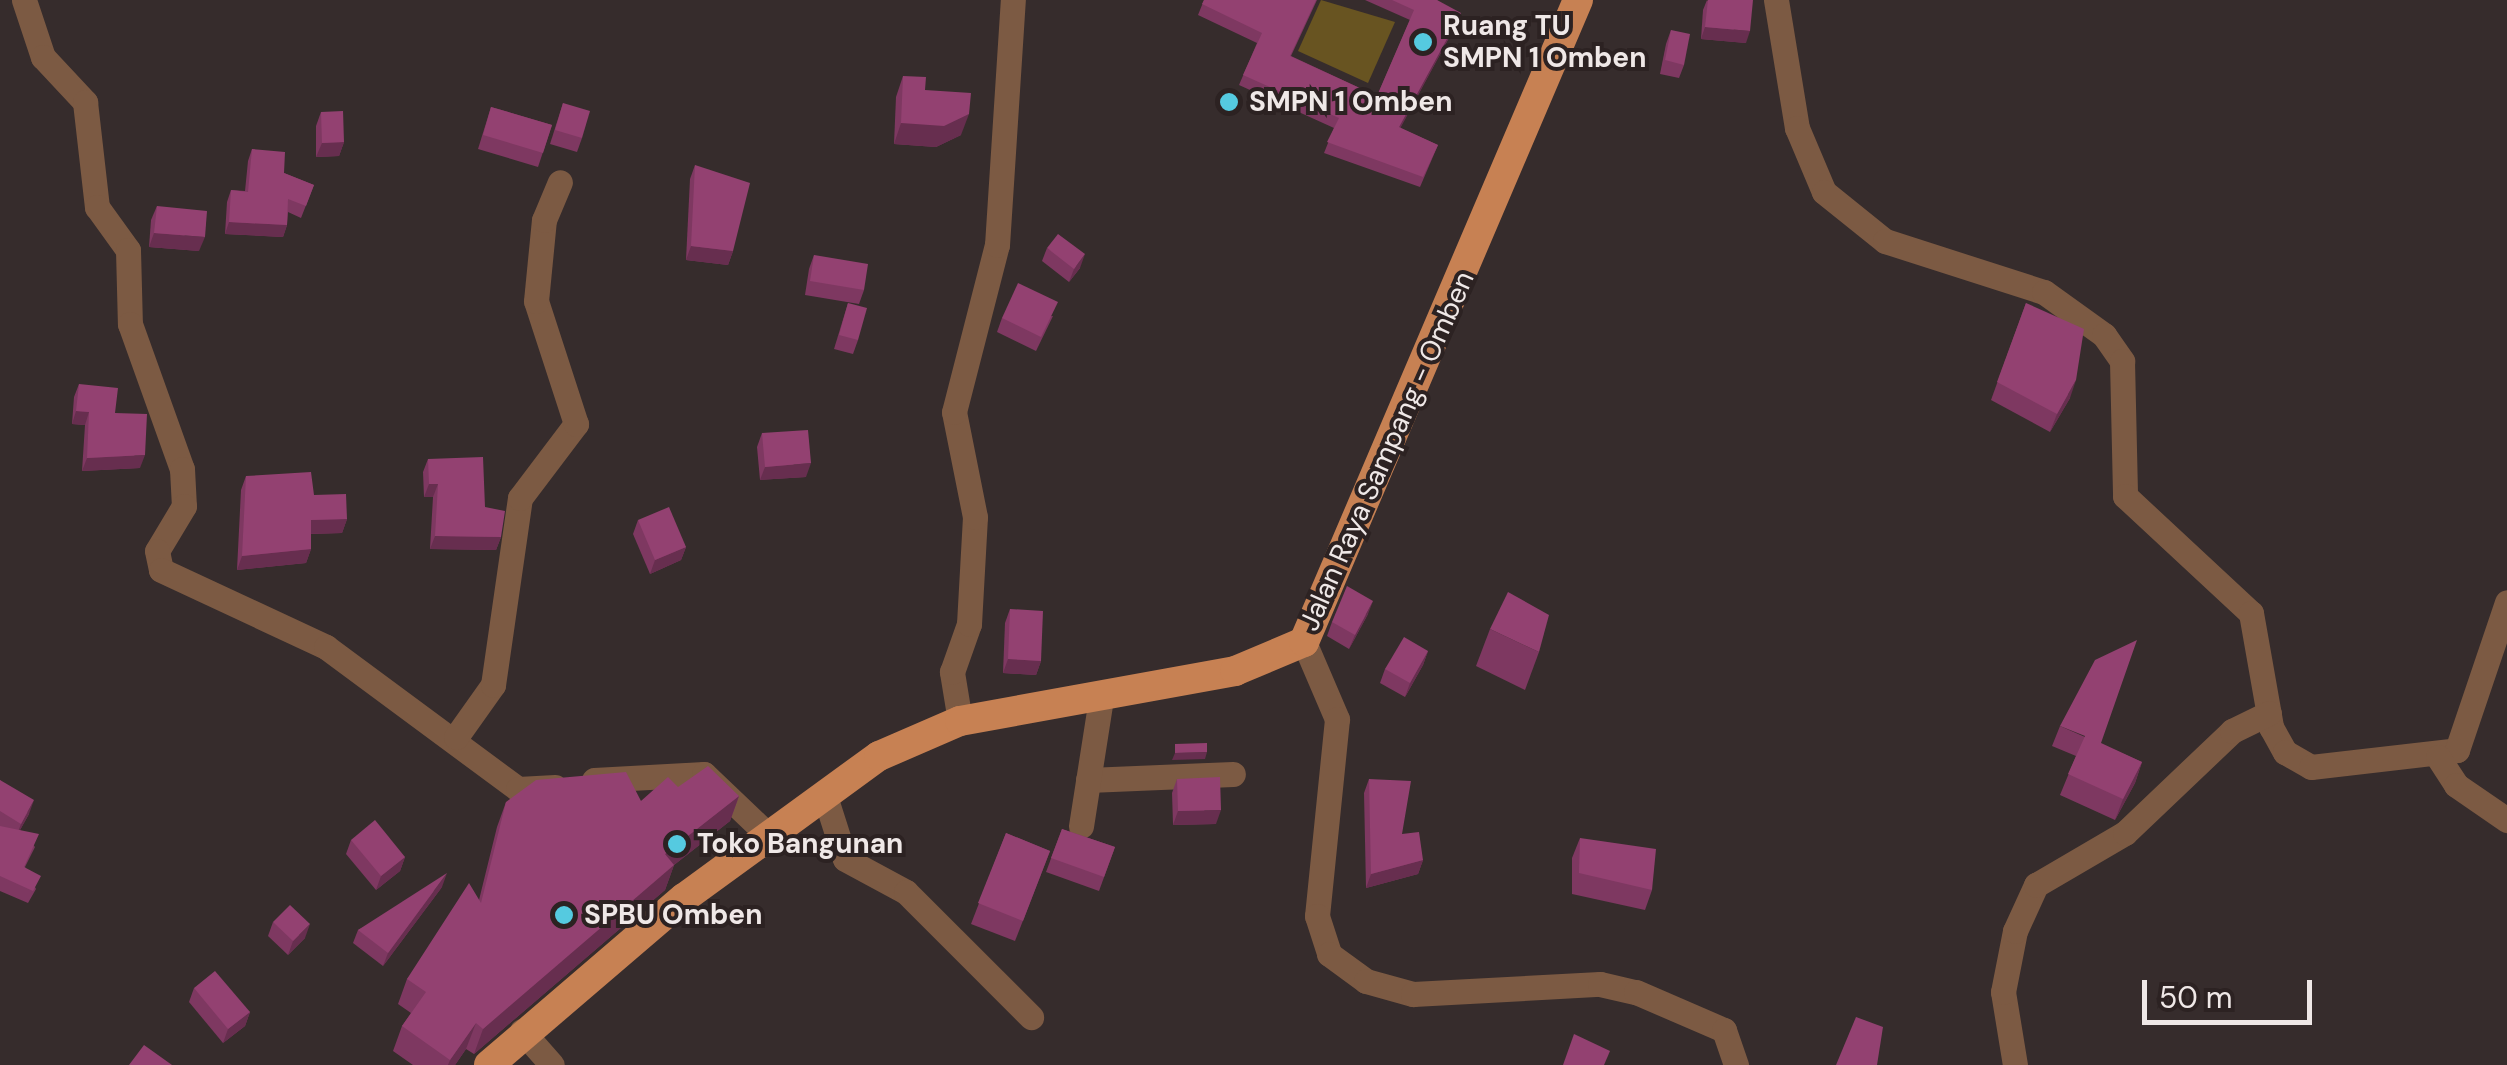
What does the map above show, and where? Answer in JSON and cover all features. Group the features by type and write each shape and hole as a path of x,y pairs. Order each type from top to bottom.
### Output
{"main road":[{"name":"Jalan Raya Sampang - Omben","path":"488,1065 522,1031 768,835 879,756 960,721 1235,672 1304,642 1578,0"}],"street":[{"path":"24,0 43,57 85,102 97,207 128,250 130,324 182,469 184,506 157,552 161,570 326,647 456,737 518,789 704,774 768,835"},
{"path":"960,721 952,672 969,624 975,516 954,412 997,245 1013,0"},
{"path":"1776,0 1797,128 1824,192 1885,241 2044,292 2104,335 2122,361 2125,496 2250,613 2269,714 2285,752 2311,767 2366,755 2438,758 2461,745 2507,602"},
{"path":"456,737 493,685 520,498 576,424 536,301 544,220 560,182"},
{"path":"1304,642 1337,719 1317,916 1329,954 1366,981 1413,994 1600,984 1636,992 1724,1030 1736,1065"},
{"path":"1081,826 1101,698"},
{"path":"2014,1065 2004,992 2015,931 2036,885 2126,834 2232,732 2269,714"},
{"path":"2438,758 2456,785 2507,820"},
{"path":"1088,780 1233,774"},
{"path":"824,794 845,859 906,892 1031,1017"},
{"path":"522,1031 552,1065"}],"shaded area":[{"path":"1321,0 1395,22 1368,83 1298,51"}],"building":[{"path":"1204,0 1316,0 1290,56 1377,96 1414,10 1392,0 1437,0 1461,13 1399,127 1438,145 1423,177 1327,142 1339,118 1243,75 1262,33 1202,4"},
{"path":"1708,0 1753,0 1750,31 1705,27"},
{"path":"1671,30 1690,34 1684,65 1665,60"},
{"path":"903,76 926,77 925,90 971,93 969,114 944,126 901,123"},
{"path":"563,103 590,111 582,138 555,130"},
{"path":"491,107 552,125 543,153 483,135"},
{"path":"343,111 344,142 322,143 321,112"},
{"path":"252,149 285,152 284,173 314,185 306,206 288,199 287,225 229,222 231,190 248,192"},
{"path":"695,165 750,183 733,251 691,246"},
{"path":"157,206 207,211 205,237 154,233"},
{"path":"1058,234 1085,254 1074,269 1047,248"},
{"path":"814,255 868,264 864,290 810,281"},
{"path":"1018,283 1058,302 1041,337 1002,318"},
{"path":"848,303 867,308 858,340 839,335"},
{"path":"2026,303 2084,329 2076,380 2057,414 1997,382"},
{"path":"79,384 118,388 115,413 147,414 145,455 87,458 89,412 76,411"},
{"path":"808,430 811,463 765,467 762,433"},
{"path":"483,457 485,507 505,511 501,537 435,536 438,484 429,484 428,459"},
{"path":"311,472 314,495 346,494 347,519 311,520 311,549 242,556 246,476"},
{"path":"669,507 686,547 655,560 638,520"},
{"path":"1347,586 1373,601 1355,635 1332,622"},
{"path":"1508,592 1549,615 1539,652 1490,629"},
{"path":"1010,609 1043,611 1041,661 1008,659"},
{"path":"1404,637 1428,651 1410,683 1385,669"},
{"path":"2137,640 2101,743 2142,762 2123,799 2068,774 2085,736 2060,726 2095,660"},
{"path":"1207,743 1207,752 1175,753 1175,744"},
{"name":"SPBU Omben","path":"708,766 739,796 665,854 674,865 483,1029 476,1023 450,1060 402,1026 426,992 407,979 469,883 481,903 506,802 536,780 626,772 641,801 668,777 678,787"},
{"path":"1220,777 1221,810 1178,811 1177,779"},
{"path":"1369,779 1411,781 1402,834 1419,832 1423,860 1371,874"},
{"path":"0,780 34,800 21,824 0,811"},
{"path":"375,820 405,857 381,876 351,840"},
{"path":"0,826 39,834 24,867 41,876 33,891 0,876"},
{"path":"1062,829 1115,847 1104,877 1051,858"},
{"path":"1006,833 1050,851 1023,921 978,903"},
{"path":"1580,838 1656,849 1652,890 1579,873"},
{"path":"447,873 388,953 358,930"},
{"path":"290,905 310,924 293,941 273,922"},
{"path":"215,971 250,1012 228,1029 194,988"},
{"path":"1856,1017 1883,1027 1877,1065 1836,1065"},
{"path":"1574,1034 1610,1051 1604,1065 1563,1065"},
{"path":"144,1045 172,1065 129,1065"}],"place":[{"name":"Ruang TU SMPN 1 Omben","path":"1423,42"},
{"name":"SMPN 1 Omben","path":"1229,102"},
{"name":"Toko Bangunan","path":"677,844"},
{"name":"SPBU Omben","path":"564,915"}]}
